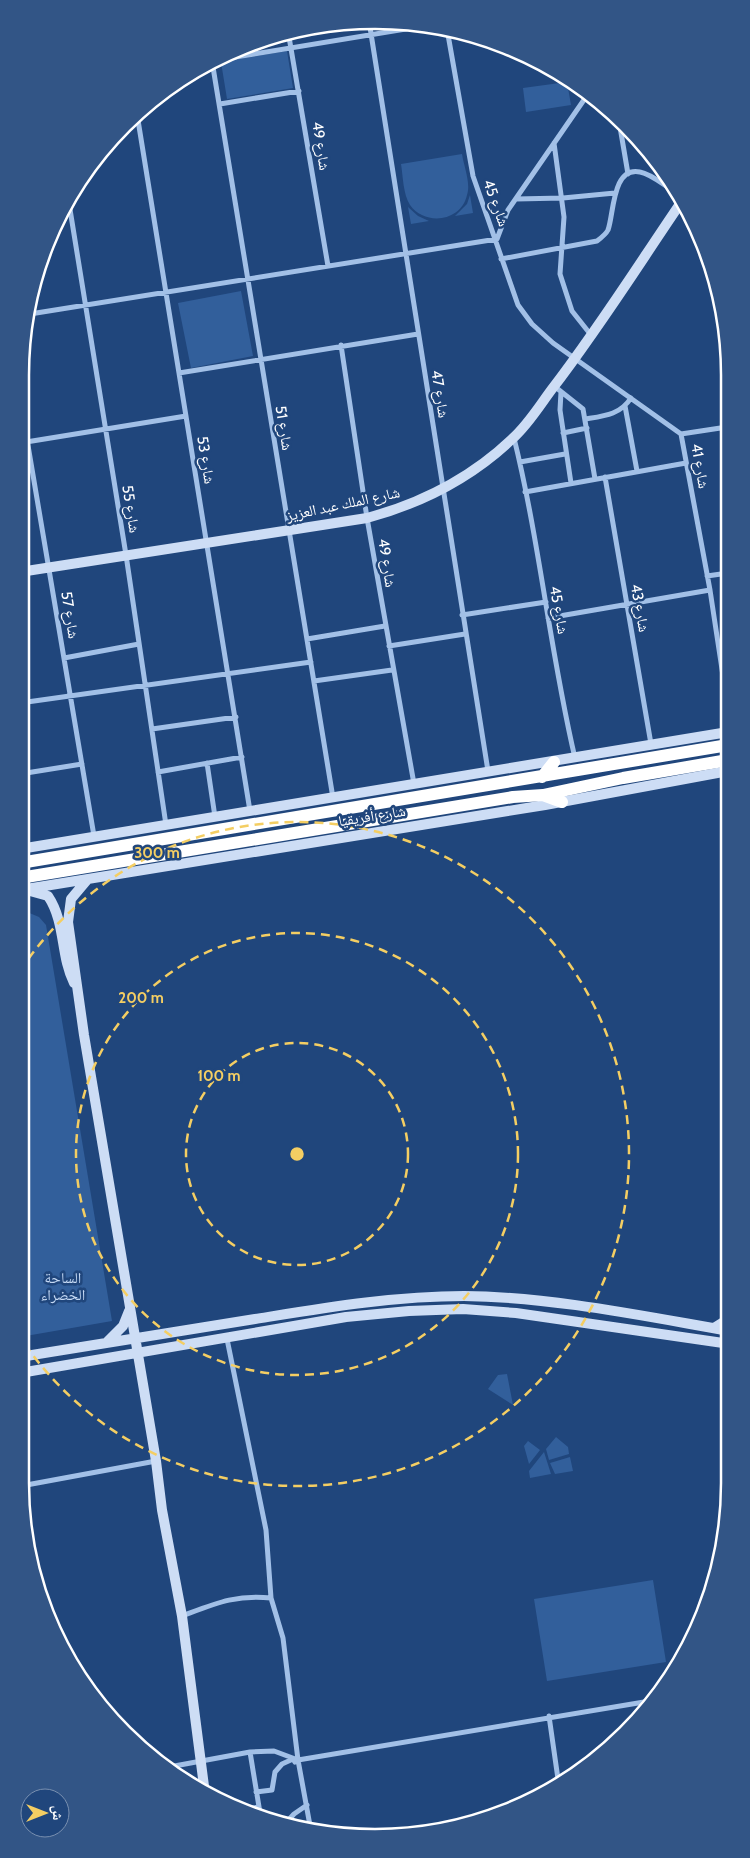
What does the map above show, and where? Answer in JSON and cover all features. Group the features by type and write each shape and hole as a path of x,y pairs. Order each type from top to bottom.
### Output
{"highway":[{"name":"شارع أفريقيا","path":"29,862 721,746"},
{"name":"شارع أفريقيا","path":"29,884 245,840 513,797 542,795 623,778 721,761"},
{"path":"542,777 554,762"},
{"path":"542,795 562,802"},
{"path":"380,803 383,819"},
{"path":"240,854 245,840"}],"street":[{"name":"شارع 47","path":"370,29 442,491 488,771"},
{"path":"238,57 401,29"},
{"name":"شارع 45","path":"448,36 473,176 484,212 497,239 501,259 518,305 540,332 681,434"},
{"name":"شارع 49","path":"290,40 328,266"},
{"name":"شارع 51","path":"213,69 246,279 333,799"},
{"path":"220,104 299,91"},
{"path":"34,313 497,239 500,225 516,199 584,99"},
{"name":"شارع 53","path":"138,123 229,672 250,811"},
{"path":"501,259 563,249 597,241 603,236 607,230 615,193 628,174 621,131"},
{"path":"554,142 563,198 563,249 560,279 572,312 591,335"},
{"path":"628,174 640,172 665,186"},
{"path":"516,199 563,198 615,193"},
{"name":"شارع الملك عبد العزيز","path":"29,570 367,518 408,506 442,491 469,475 514,438 558,389 591,335 678,207"},
{"name":"شارع 55","path":"70,211 140,644 166,825"},
{"path":"179,373 341,345 418,334"},
{"name":"شارع 49","path":"341,345 392,670 414,784"},
{"path":"558,389 582,408 595,479"},
{"path":"558,389 570,483"},
{"path":"585,420 616,413 631,398"},
{"path":"625,406 637,471"},
{"path":"29,442 186,416"},
{"path":"563,433 587,428"},
{"path":"681,434 721,428"},
{"name":"شارع 41","path":"681,434 710,590 721,663"},
{"name":"شارع 45","path":"514,438 546,602 561,698 575,758"},
{"name":"شارع 57","path":"29,453 50,567 94,837"},
{"path":"520,462 565,454"},
{"path":"526,492 686,463"},
{"name":"شارع 43","path":"605,477 651,744"},
{"path":"707,576 721,574"},
{"path":"548,618 710,590"},
{"path":"462,615 546,602"},
{"path":"307,639 385,626"},
{"path":"389,646 466,634"},
{"path":"64,658 140,644"},
{"path":"29,702 229,672 311,662"},
{"path":"314,681 392,670"},
{"path":"152,729 236,716"},
{"name":"شارع أفريقيا","path":"29,848 333,799 488,771 554,762 721,733"},
{"path":"158,772 242,757"},
{"path":"207,763 215,817"},
{"path":"29,773 82,764"},
{"name":"شارع أفريقيا","path":"29,885 87,880 562,802 721,772"},
{"path":"715,773 721,775"},
{"path":"87,880 73,895 68,913 77,991 156,1461 162,1510 182,1616 204,1784"},
{"path":"29,889 48,896 59,915 69,973 77,991"},
{"path":"482,1310 483,1296"},
{"path":"29,1356 344,1305 410,1298 483,1296 576,1306 721,1329"},
{"path":"344,1305 346,1317"},
{"path":"104,1344 124,1326 130,1310"},
{"path":"29,1372 137,1355 346,1317 409,1311 482,1310 576,1320 721,1343"},
{"path":"714,1328 721,1324"},
{"path":"227,1338 266,1530 271,1598 282,1638 298,1760 302,1773 310,1823"},
{"path":"29,1485 156,1461"},
{"path":"182,1616 224,1600 252,1596 271,1598"},
{"path":"176,1766 250,1752 274,1751 298,1760 548,1716 643,1702"},
{"path":"548,1716 558,1777"},
{"path":"250,1752 259,1807 255,1808"},
{"path":"256,1792 272,1790 274,1772 282,1764 293,1759 302,1773"},
{"path":"290,1818 307,1805"}],"green space":[{"path":"287,51 293,88 227,99 221,64 230,61"},
{"path":"560,83 568,88 571,105 526,112 523,88"},
{"path":"462,154 468,190 463,204 458,211 442,218 424,216 417,212 410,205 406,196 401,164"},
{"path":"470,195 473,213 455,216 467,204"},
{"path":"408,207 418,216 429,221 411,224"},
{"path":"241,291 253,356 191,368 178,303"},
{"name":"الساحة الخضراء","path":"29,913 39,917 46,925 112,1321 29,1335"},
{"path":"507,1374 513,1405 488,1389 498,1375"},
{"path":"556,1437 568,1447 569,1454 549,1460 546,1449"},
{"path":"528,1441 540,1450 529,1464 524,1446"},
{"path":"544,1452 551,1474 530,1478 529,1471"},
{"path":"570,1457 573,1471 555,1474 550,1463"},
{"path":"653,1580 666,1662 547,1681 534,1599"}]}
